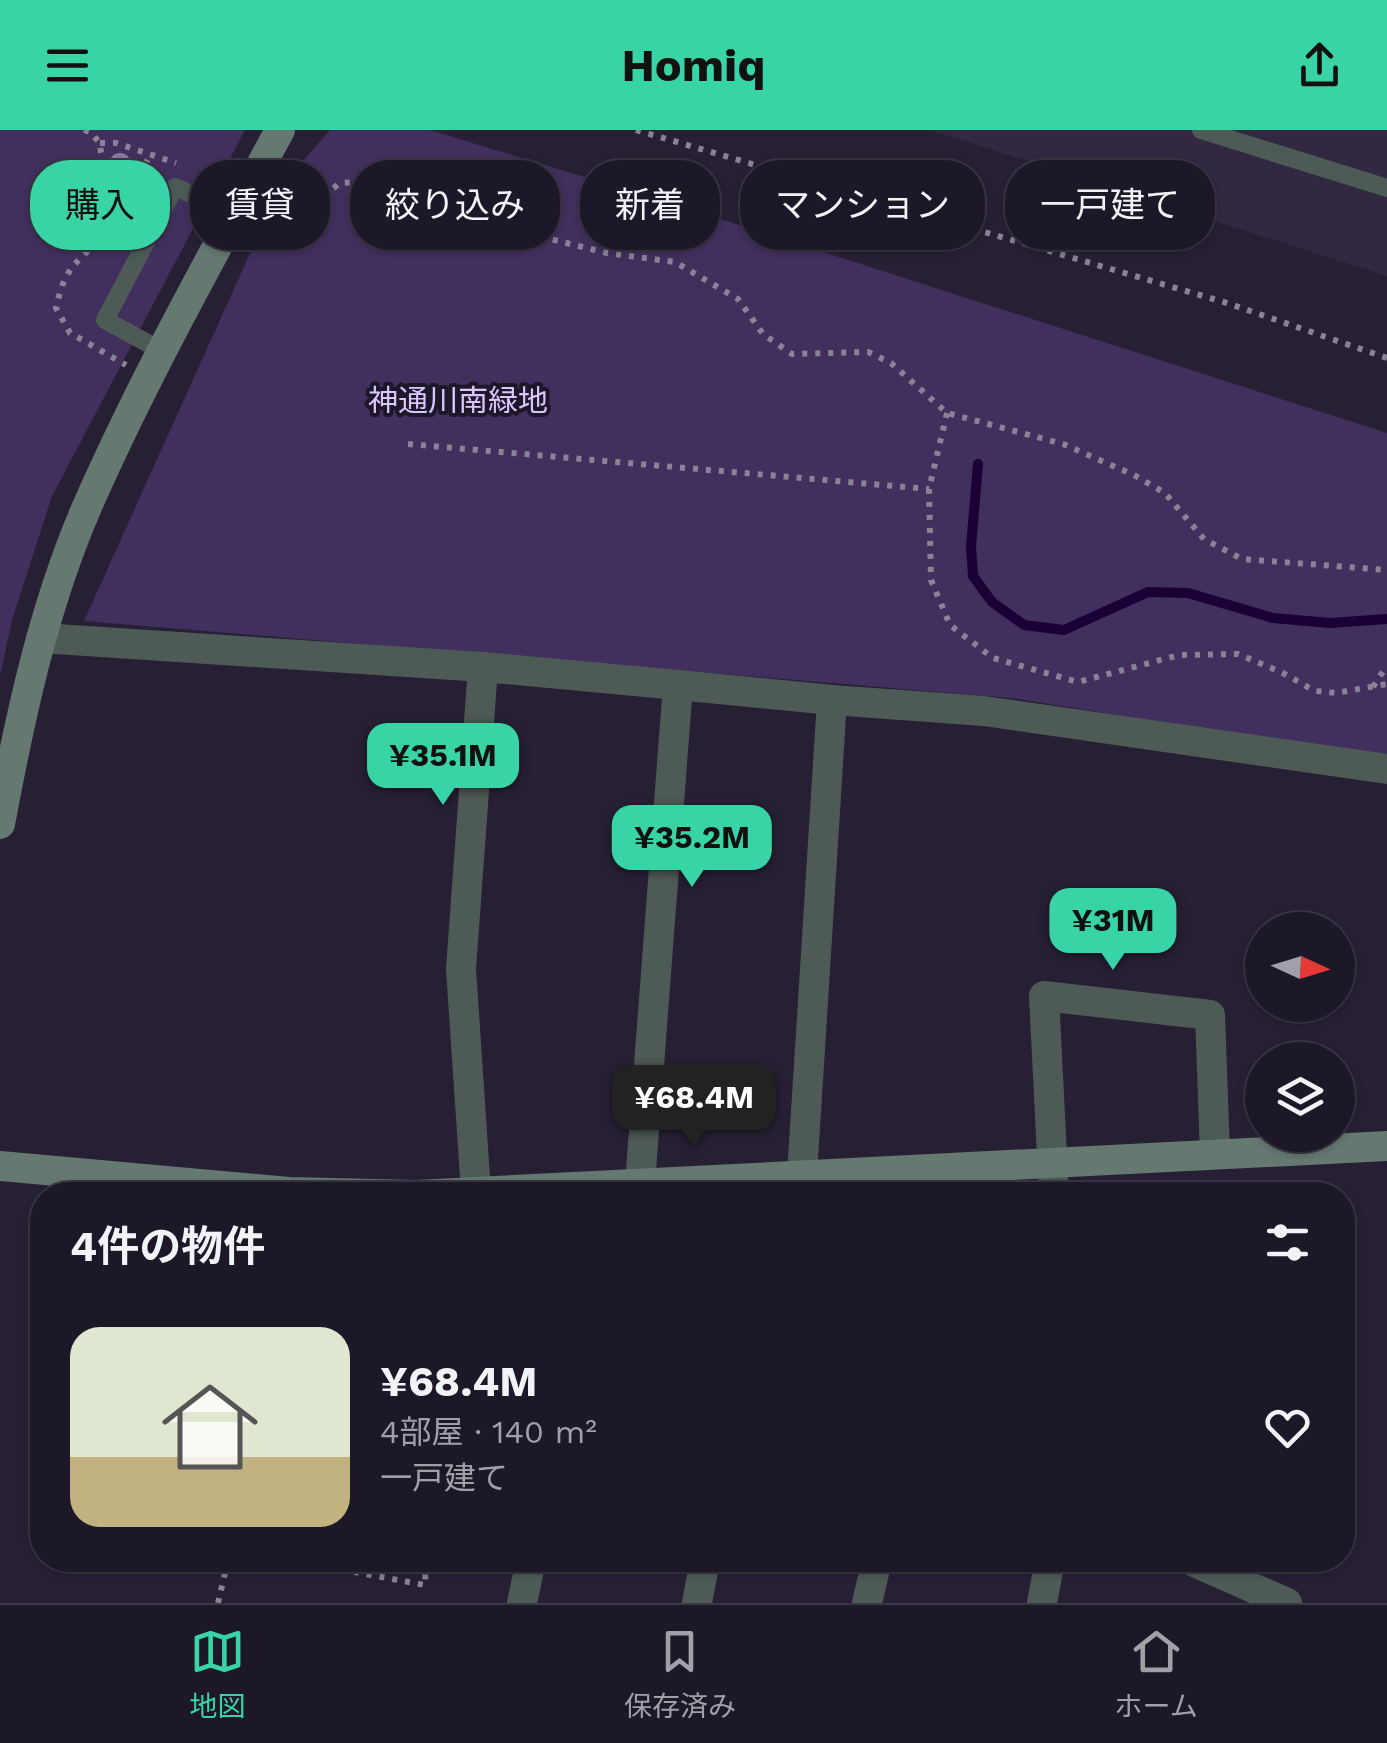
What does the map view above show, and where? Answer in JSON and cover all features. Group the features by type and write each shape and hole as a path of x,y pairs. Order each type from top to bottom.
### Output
{"street":[{"path":"264,160 280,130"},
{"path":"0,824 18,726 41,638 86,511 155,365 216,250"},
{"path":"41,638 483,666 984,711 1387,769"},
{"path":"475,1182 461,969 483,666"},
{"path":"640,1182 678,685"},
{"path":"802,1175 832,700"},
{"path":"1054,1182 1044,996 1210,1015 1215,1154"},
{"path":"660,1182 1387,1146"},
{"path":"0,1166 178,1182"},
{"path":"522,1603 528,1572"},
{"path":"696,1603 702,1572"},
{"path":"868,1603 874,1572"},
{"path":"1042,1603 1048,1572"},
{"path":"1215,1572 1273,1600"}],"lane":[{"path":"1200,130 1387,188"},
{"path":"155,365 104,320 175,187 190,193"}],"path":[{"path":"84,130 100,144 102,160"},
{"path":"636,130 1227,303 1387,358"},
{"path":"147,160 151,154"},
{"path":"330,191 340,184 391,180 443,186 546,238 607,253 675,262 738,299 762,334 792,354 868,352 891,363 947,413 1062,444 1165,492 1204,539 1242,559 1387,570"},
{"path":"88,250 69,272 56,308 70,333 155,365"},
{"path":"947,413 929,489 931,580 950,625 993,658 1078,682 1179,655 1238,654 1315,691 1336,693 1387,684"},
{"path":"408,444 929,489"},
{"path":"1373,686 1387,664"},
{"path":"218,1603 225,1572"},
{"path":"357,1572 424,1584 425,1572"}],"shaded area":[{"path":"929,130 1387,130 1387,276 1215,221 1215,160 1025,160"}],"green space":[{"path":"0,130 245,130 229,160 190,160 190,234 52,496 12,620 0,676"},
{"name":"神通川南緑地","path":"330,130 430,130 528,160 350,160 350,250 560,250 560,170 580,176 580,250 720,250 720,219 740,225 740,250 817,250 1387,433 1387,758 1011,698 84,621 252,250 330,250 330,160 304,160"}],"waterway":[{"path":"978,464 971,546 973,576 992,602 1024,625 1064,630 1148,592 1188,593 1273,618 1330,623 1387,619"}]}
